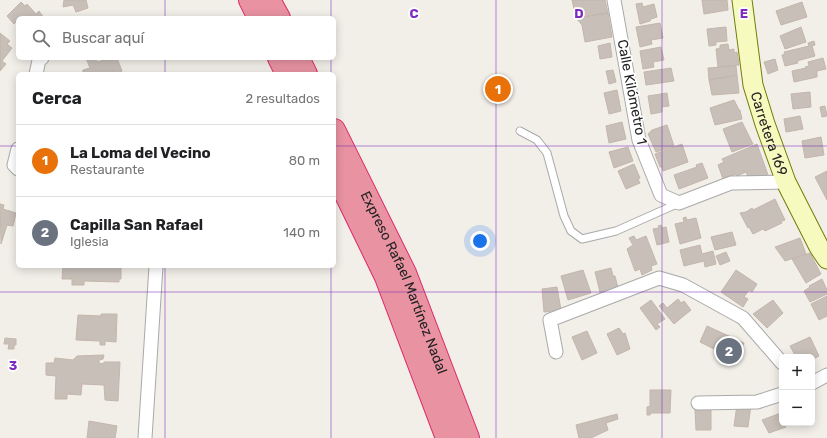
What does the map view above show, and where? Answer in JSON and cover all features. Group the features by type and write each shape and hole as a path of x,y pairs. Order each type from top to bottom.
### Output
{"highway":[{"path":"250,0 258,16"},
{"path":"270,0 277,16"},
{"path":"280,60 286,72"},
{"path":"299,60 305,72"},
{"name":"Expreso Rafael Martínez Nadal","path":"336,134 405,273 468,438"},
{"name":"Expreso Rafael Martínez Nadal","path":"336,174 386,277 448,438"}],"street":[{"name":"Calle Kilómetro 1","path":"614,0 639,140 661,195 679,203"},
{"name":"Carretera 169","path":"742,0 752,85 764,124 786,182 824,250"},
{"path":"36,72 39,60"},
{"path":"16,156 14,165 16,167"},
{"path":"679,203 731,183 786,182"},
{"path":"145,438 156,268"},
{"path":"556,352 550,320 659,278 683,285 743,318 779,360"},
{"path":"815,381 827,375"},
{"path":"698,403 757,402 779,395"}],"lane":[{"path":"520,131 537,140 547,153 564,216 571,231 582,238 616,230 679,203"}],"building":[{"path":"64,0 86,0 88,8 76,12 73,5 63,7"},
{"path":"572,0 605,0 608,13 576,18"},
{"path":"702,0 727,0 728,10 704,14"},
{"path":"21,2 25,6 27,4 36,14 39,11 43,16 16,16 16,22 14,24 7,16"},
{"path":"802,2 807,17 781,25 776,11"},
{"path":"642,3 643,7 654,4 657,17 640,24 636,4"},
{"path":"608,13 612,37 585,42 582,25 576,18"},
{"path":"660,23 663,38 651,40 652,44 640,47 636,27"},
{"path":"726,27 727,41 716,42 716,45 709,46 707,29"},
{"path":"801,27 806,42 785,49 780,36"},
{"path":"0,33 10,41 7,44 12,48 2,61 6,64 0,71"},
{"path":"814,41 815,45 812,46 815,56 797,61 798,63 785,66 782,55 785,54 784,52 809,46 808,43"},
{"path":"610,43 612,57 600,59 598,46"},
{"path":"728,44 729,50 734,49 734,53 737,52 739,65 718,67 716,49 720,48 720,45"},
{"path":"661,47 664,60 653,62 654,67 643,69 640,51"},
{"path":"823,58 826,69 817,71 817,77 794,82 792,71 806,68 805,67 809,66 808,62"},
{"path":"775,59 778,70 768,74 764,62"},
{"path":"87,60 96,60 97,62 104,60 118,60 122,71 83,72 83,70 90,68"},
{"path":"736,66 737,75 709,80 708,68"},
{"path":"671,68 674,81 646,85 644,72"},
{"path":"613,70 616,82 609,84 606,71"},
{"path":"737,75 739,93 712,95 709,80"},
{"path":"617,90 621,111 609,114 604,93"},
{"path":"810,92 811,107 793,109 791,94"},
{"path":"667,93 669,106 662,107 662,112 651,114 648,96"},
{"path":"734,100 740,110 742,119 715,125 710,108"},
{"path":"825,106 827,116 822,117 820,107"},
{"path":"800,116 803,129 786,132 784,119"},
{"path":"622,122 626,139 609,143 606,126"},
{"path":"742,122 753,144 732,152 723,129"},
{"path":"667,125 674,146 656,152 648,134 652,130"},
{"path":"821,137 824,155 805,158 802,141"},
{"path":"682,144 688,162 663,171 655,154"},
{"path":"757,144 768,175 760,179 758,175 749,179 746,172 737,176 736,174 723,179 718,165 724,162 722,159"},
{"path":"628,147 633,161 614,168 609,152"},
{"path":"702,163 708,178 679,189 674,175 697,167 696,165"},
{"path":"634,164 640,178 638,179 640,183 626,189 618,171"},
{"path":"827,171 827,200 815,177"},
{"path":"775,199 785,220 765,231 763,229 753,234 740,213 746,212 752,208 753,210"},
{"path":"0,204 4,205 3,209 16,213 13,226 7,225 1,244"},
{"path":"686,217 687,220 696,218 701,238 680,244 675,224 684,222 683,218"},
{"path":"661,225 662,228 666,227 669,242 657,245 653,229 659,228 658,226"},
{"path":"732,232 736,245 715,250 711,237"},
{"path":"634,236 636,240 646,236 657,264 651,266 652,270 642,275 640,269 635,271 627,249 633,245 629,238"},
{"path":"800,238 806,254 785,261 775,247"},
{"path":"700,245 702,254 713,251 716,264 705,267 704,261 684,266 680,250"},
{"path":"726,252 730,261 720,265 716,256"},
{"path":"810,253 821,274 806,283 792,259"},
{"path":"63,268 121,268 121,279 119,279 119,282 84,281 84,285 72,285 72,279 62,279"},
{"path":"611,268 613,276 615,276 619,292 601,296 595,272"},
{"path":"583,270 591,293 568,300 561,276"},
{"path":"736,270 757,284 752,292 749,290 744,297 748,299 743,307 721,292"},
{"path":"822,279 827,290 827,294 810,302 804,291 810,287 809,286"},
{"path":"557,287 561,310 544,312 542,289"},
{"path":"827,296 827,316 819,320 811,304"},
{"path":"678,299 681,303 684,301 691,310 674,324 659,306 663,303 667,308"},
{"path":"651,300 665,319 657,324 660,327 656,330 640,308"},
{"path":"773,300 783,313 767,328 753,314"},
{"path":"101,314 117,314 116,342 105,341 105,345 100,345 100,341 76,340 78,315 101,316"},
{"path":"707,326 744,343 736,360 700,342"},
{"path":"619,328 623,334 625,333 630,349 617,355 607,334"},
{"path":"587,331 597,353 582,360 572,337"},
{"path":"810,337 819,356 815,358 815,354 794,354 790,346"},
{"path":"5,338 16,339 14,349 8,349 9,344 4,344"},
{"path":"104,355 103,359 99,360 99,363 120,362 118,401 105,400 104,385 82,384 81,395 67,394 67,399 55,399 56,376 46,375 46,363 54,363 55,358 73,360 77,356"},
{"path":"650,390 671,390 670,413 651,413 650,415 647,415 647,407 650,406"},
{"path":"737,405 751,405 748,427 734,426"},
{"path":"695,409 711,409 711,430 696,430"},
{"path":"617,414 618,419 606,423 608,430 591,438 579,438 576,425"},
{"path":"779,414 779,426 786,427 769,433 762,420"},
{"path":"89,421 117,426 115,438 87,438"}],"place":[{"name":"La Loma del Vecino","path":"498,89"},
{"name":"Capilla San Rafael","path":"729,351"}]}
